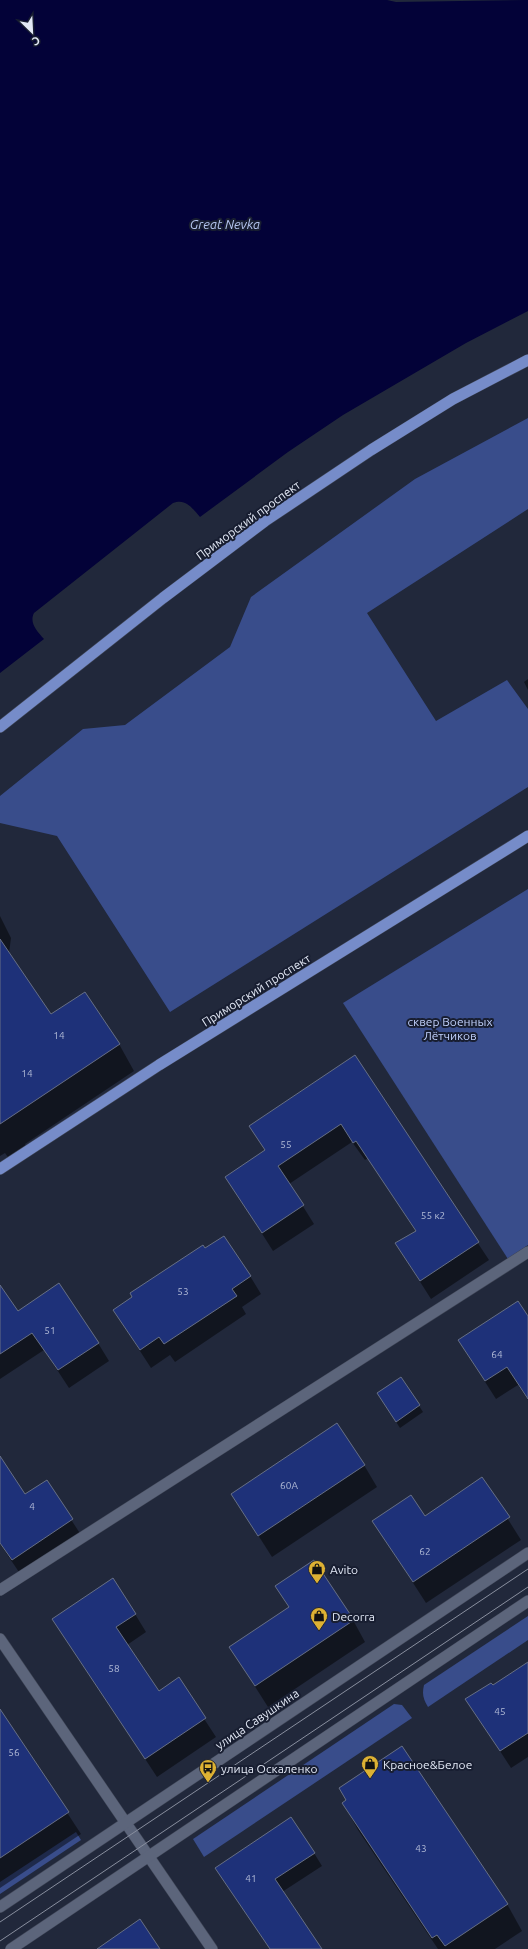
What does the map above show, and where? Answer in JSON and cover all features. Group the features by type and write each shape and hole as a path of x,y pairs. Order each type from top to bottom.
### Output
{"main road":[{"name":"Приморский проспект","path":"0,727 163,598 265,521 371,450 447,403 528,360"},
{"name":"Приморский проспект","path":"0,1169 159,1066 528,836"},
{"path":"0,1590 528,1252"},
{"name":"улица Савушкина","path":"0,1907 528,1553"},
{"path":"11,1949 528,1602"},
{"path":"0,1639 212,1949"}],"green space":[{"path":"528,418 528,509 367,613 436,721 507,680 528,709 528,787 170,1012 57,836 0,823 0,796 83,729 125,725 230,647 251,597 415,479"},
{"name":"сквер Военных Лётчиков","path":"528,889 528,1245 508,1259 343,1003"},
{"path":"528,1616 528,1640 428,1707 423,1696 424,1685"},
{"path":"394,1704 402,1705 412,1718 204,1857 193,1839"},
{"path":"76,1832 81,1840 0,1894 0,1882"}],"water":[{"name":"Great Nevka","path":"0,0 387,0 396,2 528,0 528,311 466,343 343,415 288,452 200,517 185,503 173,503 34,613 32,620 33,624 44,639 0,673"}],"building":[{"path":"0,939 51,1014 85,992 120,1044 0,1124"},
{"path":"355,1055 479,1242 420,1281 395,1243 416,1231 356,1141 353,1143 341,1124 278,1166 304,1205 262,1233 225,1177 265,1150 249,1126"},
{"path":"224,1236 251,1276 232,1289 237,1296 164,1344 159,1337 140,1350 113,1310 132,1297 130,1293 203,1245 205,1248"},
{"path":"59,1283 99,1343 58,1370 32,1333 0,1354 0,1285 18,1311"},
{"path":"518,1301 528,1316 528,1399 507,1367 485,1381 458,1340"},
{"path":"401,1377 420,1405 396,1422 377,1393"},
{"path":"337,1423 365,1465 258,1536 231,1494"},
{"path":"0,1456 25,1494 47,1480 73,1519 12,1560 0,1543"},
{"path":"482,1477 510,1517 413,1582 372,1521 411,1495 425,1516"},
{"path":"314,1560 354,1620 255,1686 229,1647 289,1607 275,1586"},
{"path":"113,1578 136,1614 116,1627 159,1691 179,1677 206,1718 145,1759 52,1619"},
{"path":"528,1662 528,1733 500,1751 465,1699 491,1683 493,1685"},
{"path":"0,1709 69,1812 0,1858"},
{"path":"402,1746 508,1904 445,1946 437,1935 432,1938 342,1803 346,1800 339,1788"},
{"path":"291,1817 315,1853 275,1879 322,1949 270,1949 215,1868"},
{"path":"140,1919 160,1949 97,1949"}],"tram line":[{"path":"0,1922 528,1569"},
{"path":"0,1941 528,1587"}],"place":[{"name":"Avito","path":"317,1584"},
{"name":"Decorra","path":"319,1631"},
{"name":"Красное&Белое","path":"370,1779"},
{"name":"улица Оскаленко","path":"208,1783"}]}
